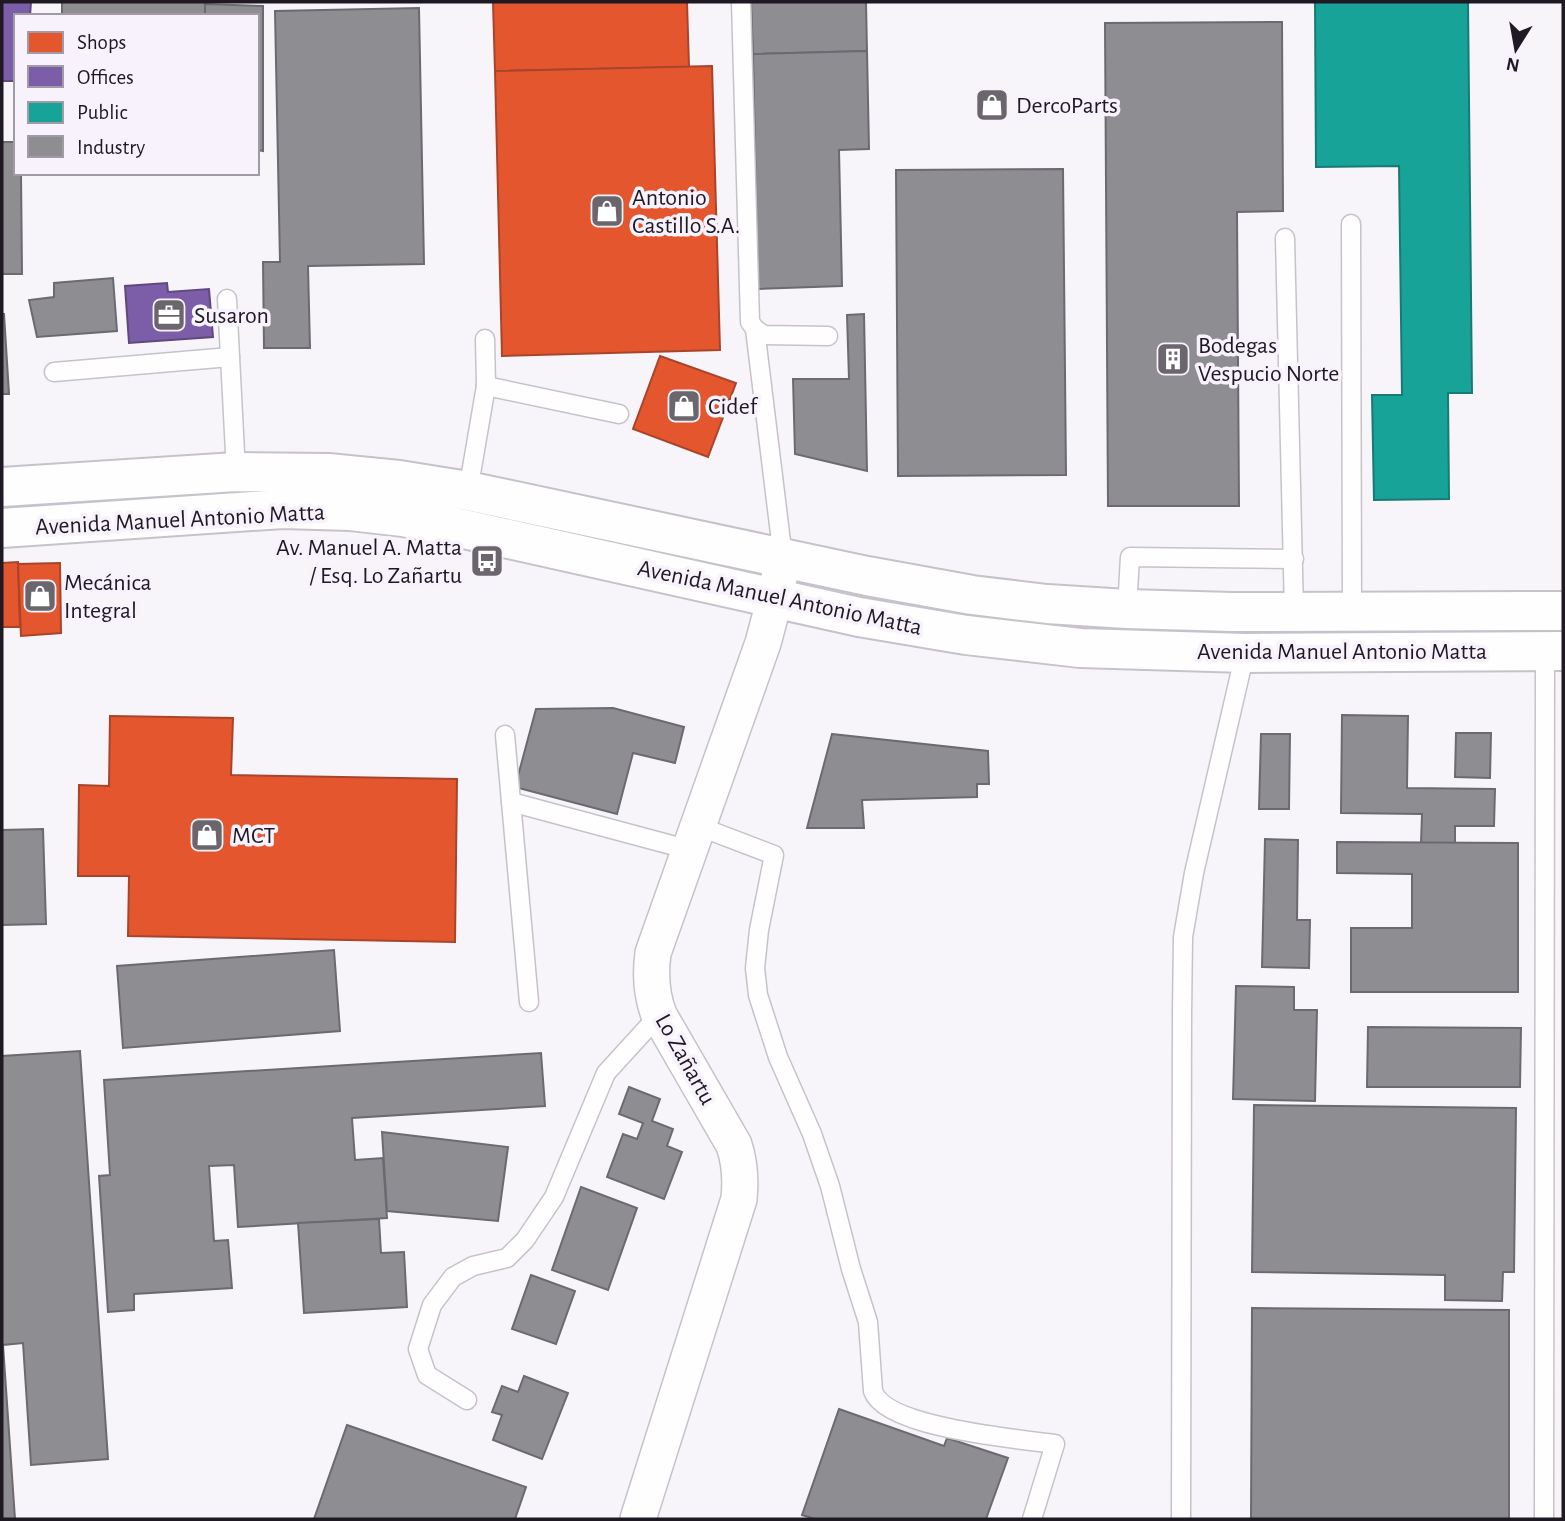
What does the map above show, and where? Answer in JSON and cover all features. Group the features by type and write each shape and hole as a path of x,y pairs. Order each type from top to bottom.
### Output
{"main road":[{"name":"Avenida Manuel Antonio Matta","path":"2,487 236,472 328,473 399,480 468,491 867,576 972,595 1047,604 1127,609 1294,612 1563,611"},
{"name":"Avenida Manuel Antonio Matta","path":"2,528 236,511 283,509 350,512 403,517 455,527 859,617 978,636 1080,648 1245,653 1554,651"}],"street":[{"name":"Lo Zañartu","path":"638,1519 739,1199 741,1180 740,1162 734,1144 659,1015 653,1000 653,953 763,643 783,558"}],"lane":[{"path":"741,2 750,322 764,335 828,336"},
{"path":"1351,224 1352,611"},
{"path":"1285,239 1294,612"},
{"path":"227,299 236,472"},
{"path":"755,329 783,558"},
{"path":"468,491 486,386 485,339"},
{"path":"54,372 230,357"},
{"path":"486,386 619,414"},
{"path":"1127,609 1130,557 1294,559"},
{"path":"1544,1519 1554,651"},
{"path":"1181,1519 1183,937 1194,873 1245,653"},
{"path":"505,735 528,1002"},
{"path":"511,802 774,855 756,956 758,995 778,1057 812,1134 830,1186 851,1269 868,1322 875,1398 885,1407 916,1420 985,1435 1055,1444 1032,1519"},
{"path":"467,1400 427,1375 418,1349 432,1305 453,1277 473,1266 507,1258 525,1240 554,1197 606,1073 659,1015"}],"building: Shops":[{"path":"493,2 687,2 689,67 495,71"},
{"name":"Antonio Castillo S.A.","path":"712,66 720,350 502,356 495,71"},
{"name":"Cidef","path":"660,356 736,383 708,457 633,429"},
{"path":"18,562 20,627 2,627 2,563"},
{"name":"Mecánica Integral","path":"60,563 61,633 21,636 18,564"},
{"path":"110,716 233,718 231,775 457,779 455,942 128,936 129,876 78,876 79,785 109,786"}],"building: Offices":[{"path":"2,2 31,2 30,14 14,14 14,81 2,81"},
{"name":"Susaron","path":"167,283 168,292 209,289 213,337 129,343 125,286"}],"building: Public":[{"path":"1315,2 1468,2 1472,393 1448,393 1449,499 1374,500 1372,395 1402,395 1399,166 1316,167"}],"building: Industry":[{"path":"62,2 205,2 205,14 62,14"},
{"path":"751,2 866,2 867,51 753,54"},
{"path":"205,4 263,6 263,151 259,150 259,14 205,14"},
{"path":"419,8 424,264 308,266 310,348 264,348 263,262 280,262 275,11"},
{"name":"Bodegas Vespucio Norte","path":"1282,22 1283,211 1237,212 1239,506 1108,506 1105,23"},
{"path":"867,51 869,149 839,150 842,286 758,289 753,54"},
{"path":"2,142 14,142 14,175 21,175 22,274 2,274"},
{"path":"1063,169 1066,475 898,476 896,170"},
{"path":"113,278 117,331 37,337 29,300 54,297 54,283"},
{"path":"4,314 9,394 2,394"},
{"path":"864,314 867,471 795,454 793,379 849,379 847,315"},
{"path":"613,708 684,727 675,763 633,753 617,814 515,787 536,709"},
{"path":"1342,715 1408,716 1407,788 1495,789 1494,826 1455,826 1455,843 1421,843 1422,814 1341,813"},
{"path":"1456,733 1491,733 1490,778 1455,777"},
{"path":"832,734 988,751 989,784 977,784 977,797 862,800 864,828 807,828"},
{"path":"1261,734 1290,734 1289,809 1259,809"},
{"path":"43,829 46,924 2,925 2,830"},
{"path":"1265,839 1298,840 1297,920 1310,920 1309,968 1262,967"},
{"path":"1337,842 1518,843 1518,992 1351,992 1351,928 1412,928 1412,874 1337,873"},
{"path":"334,950 340,1031 123,1048 117,966"},
{"path":"1236,986 1294,987 1294,1010 1317,1010 1315,1101 1233,1099"},
{"path":"1368,1027 1521,1028 1520,1087 1367,1087"},
{"path":"80,1051 108,1459 31,1465 23,1343 3,1345 15,1519 2,1519 2,1056"},
{"path":"541,1053 545,1106 352,1118 355,1160 383,1158 387,1218 238,1227 234,1165 209,1166 214,1241 228,1240 232,1288 134,1294 134,1310 108,1312 99,1176 110,1175 104,1080"},
{"path":"629,1087 660,1099 652,1121 673,1129 667,1146 682,1152 664,1199 607,1177 623,1134 637,1139 643,1123 619,1114"},
{"path":"1254,1105 1516,1108 1514,1272 1503,1272 1502,1301 1445,1300 1445,1275 1252,1272"},
{"path":"382,1132 508,1147 498,1221 387,1211"},
{"path":"581,1187 637,1208 608,1290 552,1270"},
{"path":"379,1219 381,1253 404,1252 407,1307 304,1313 298,1223"},
{"path":"531,1275 575,1291 556,1344 512,1329"},
{"path":"1252,1308 1509,1310 1509,1519 1251,1519"},
{"path":"524,1376 568,1393 542,1459 493,1440 502,1415 492,1412 502,1386 518,1392"},
{"path":"839,1409 944,1446 947,1438 1008,1458 986,1519 815,1519 802,1515"},
{"path":"347,1425 526,1487 515,1519 314,1519"}],"place":[{"name":"DercoParts","path":"992,105"},
{"name":"Antonio Castillo S.A.","path":"607,211"},
{"name":"Susaron","path":"169,315"},
{"name":"Bodegas Vespucio Norte","path":"1173,359"},
{"name":"Cidef","path":"684,406"},
{"name":"Av. Manuel A. Matta / Esq. Lo Zañartu","path":"487,561"},
{"name":"Mecánica Integral","path":"40,596"},
{"name":"MCT","path":"207,835"}]}
